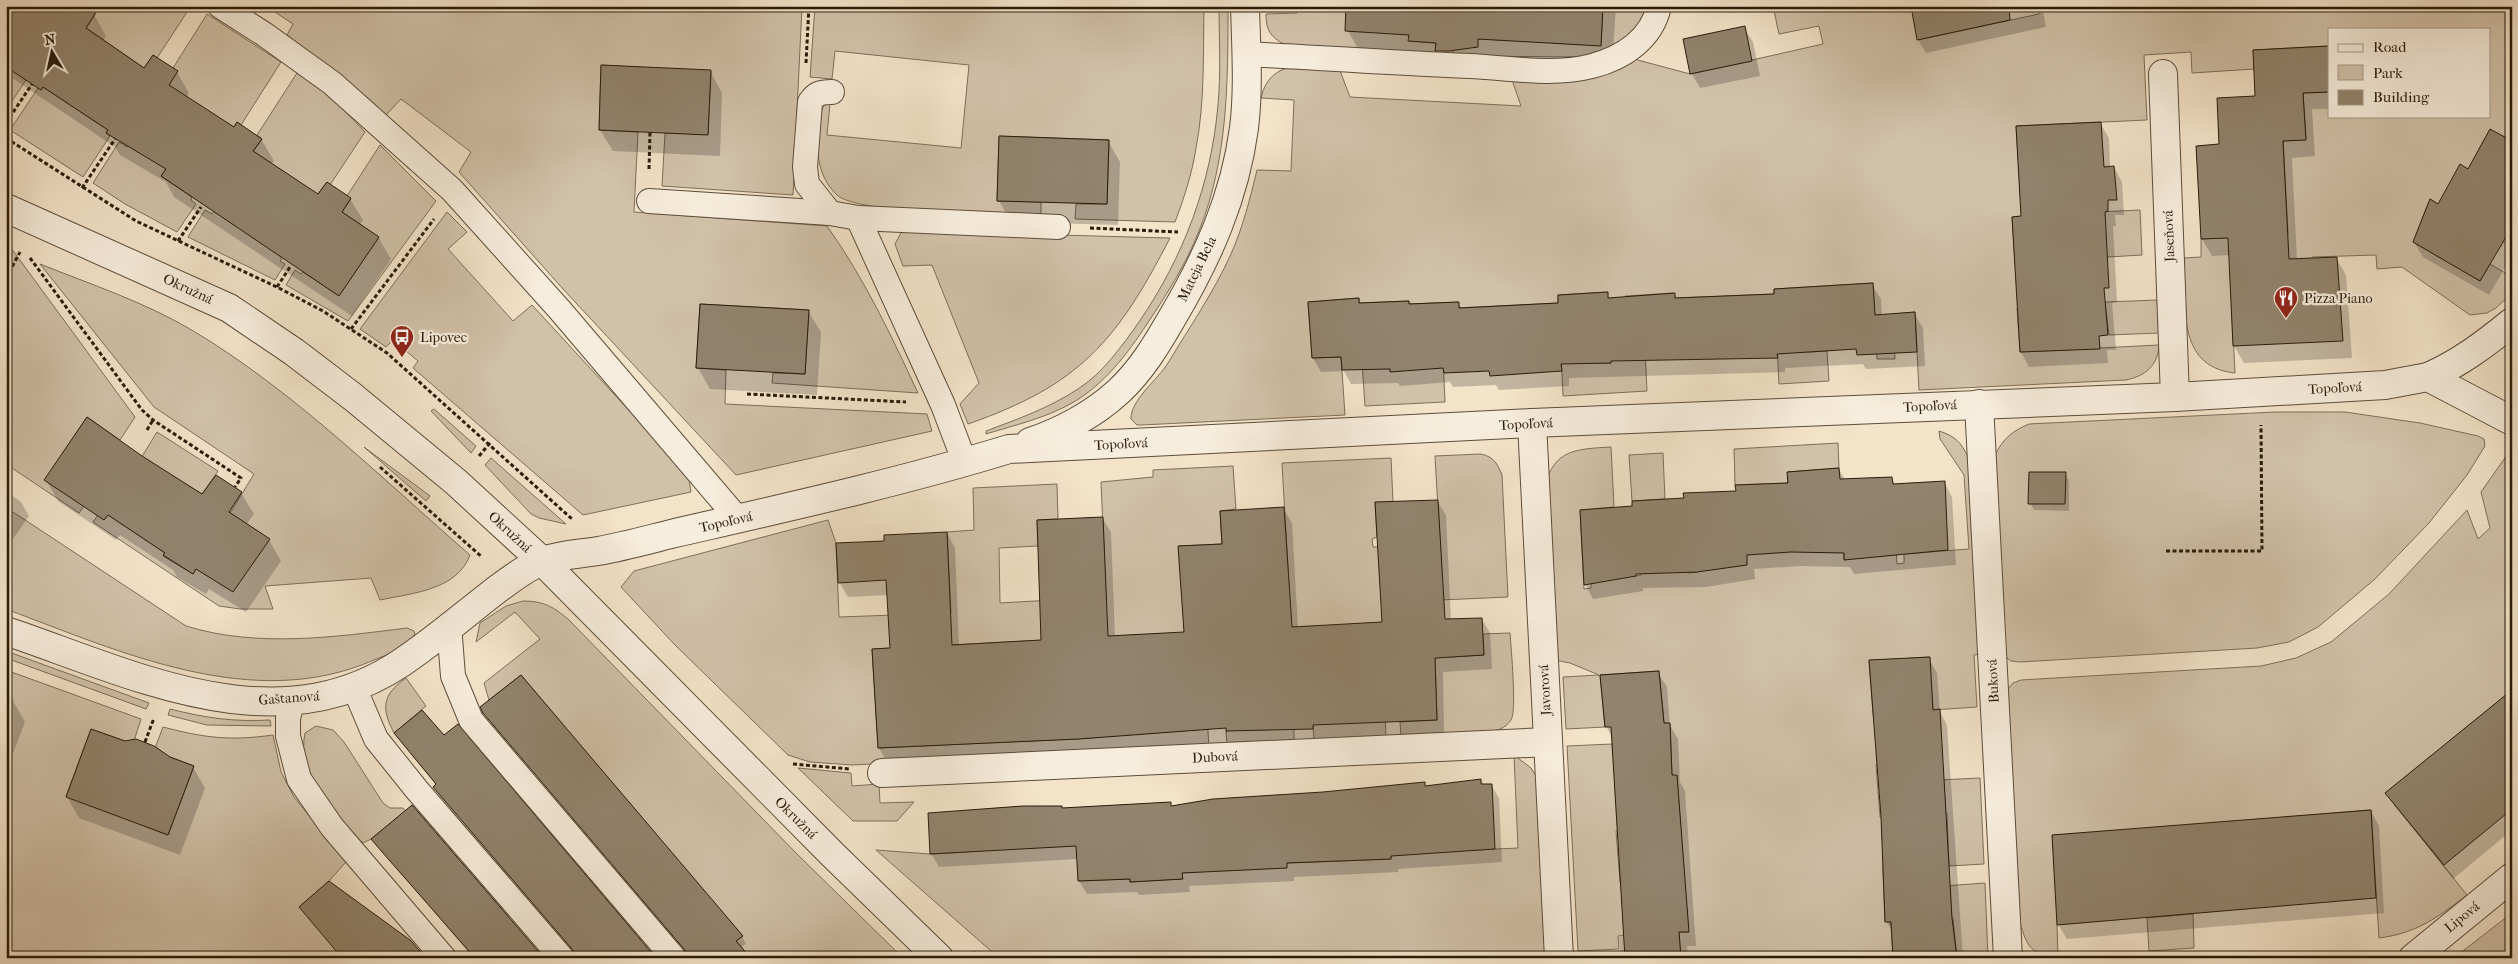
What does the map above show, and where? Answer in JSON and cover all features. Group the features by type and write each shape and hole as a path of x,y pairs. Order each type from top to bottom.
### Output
{"street":[{"name":"Mateja Bela","path":"1009,449 1064,427 1099,407 1133,376 1167,327 1211,245 1236,171 1244,126 1245,6"},
{"name":"Jaseňová","path":"2163,74 2175,397"},
{"name":"Okružná","path":"6,208 229,308 294,352 353,397 456,482 542,561 832,854 939,958"},
{"name":"Topoľová","path":"542,561 606,550 738,519 964,463 1009,449 1532,423 2175,397 2384,385 2428,378 2456,365 2485,345 2512,322"},
{"path":"2428,378 2512,422"},
{"name":"Buková","path":"1978,404 2008,958"},
{"name":"Javorová","path":"1532,423 1559,958"},
{"name":"Gaštanová","path":"6,631 198,695 231,701 293,700 321,697 354,687 402,662 508,581 542,561"},
{"name":"Dubová","path":"882,773 1548,742"},
{"name":"Lipová","path":"2413,958 2512,877"}],"lane":[{"path":"220,6 264,34 332,83 452,190 560,309 738,519"},
{"path":"1246,54 1512,68 1576,68 1611,60 1635,46 1646,34 1657,16 1659,6"},
{"path":"823,94 808,112 805,167 807,184 830,213"},
{"path":"649,201 830,213 858,218 1058,227"},
{"path":"858,218 943,405 964,463"},
{"path":"449,625 454,676 471,720 674,958"},
{"path":"354,687 376,739 417,790 562,958"},
{"path":"293,700 288,718 288,736 299,779 332,827 444,958"}],"path":[{"path":"809,6 805,80 823,94"},
{"path":"6,123 32,84"},
{"path":"82,188 114,139"},
{"path":"178,241 200,207"},
{"path":"351,329 436,215"},
{"path":"1058,227 1181,232 1177,241"},
{"path":"22,247 142,410 153,420 241,478 235,487"},
{"path":"6,278 19,253"},
{"path":"277,287 290,267"},
{"path":"747,394 943,405"},
{"path":"147,430 153,420"},
{"path":"2166,551 2262,551 2261,422"},
{"path":"476,460 490,444"},
{"path":"373,461 508,581"},
{"path":"145,742 154,718"},
{"path":"790,764 882,773"}],"green space":[{"path":"92,6 191,6 157,58 153,55 144,68 86,28 95,15"},
{"path":"266,6 802,6 793,195 662,186 665,133 708,134 711,71 601,65 599,130 638,132 634,212 827,226 865,286 918,393 772,383 773,373 805,374 809,310 700,304 696,368 726,370 725,404 927,414 932,431 736,475 563,289 459,172 471,152 401,99 386,115 287,35 293,24"},
{"path":"815,6 1204,6 1203,77 1199,131 1190,177 1175,222 1075,219 1076,204 1107,204 1109,140 999,136 997,201 1041,202 1041,217 901,210 850,201 837,195 823,176 819,162 820,122 824,105 830,104 827,135 961,148 969,65 835,51 832,79 810,77"},
{"path":"1219,6 1228,6 1228,63 1221,148 1209,204 1194,243 1182,267 1132,346 1095,387 1084,396 1052,413 986,434 986,431 1056,402 1087,383 1119,350 1155,297 1182,245 1193,218 1209,163 1218,105"},
{"path":"1297,6 1348,6 1409,35 1409,41 1436,43 1435,55 1284,44 1270,32 1266,14 1297,13"},
{"path":"1603,6 1648,6 1638,25 1621,45 1582,57 1452,56 1453,44 1478,39 1601,45"},
{"path":"1773,6 1911,6 1918,40 2039,14 2038,6 2512,6 2512,141 2490,130 2479,149 2486,154 2475,173 2460,165 2450,183 2455,187 2443,207 2430,199 2413,242 2480,281 2490,264 2512,277 2512,293 2496,308 2487,313 2470,315 2402,267 2377,269 2376,255 2312,257 2312,268 2230,273 2235,373 2216,368 2202,359 2193,346 2188,330 2185,313 2184,258 2201,257 2201,239 2288,234 2283,141 2306,139 2303,93 2328,92 2328,118 2490,118 2490,28 2328,28 2328,46 2253,50 2254,69 2192,73 2191,52 2144,55 2147,120 2016,126 2019,170 2026,170 2029,216 2012,217 2015,262 2025,262 2027,307 2017,308 2020,352 2159,345 2153,364 2145,373 2133,378 2126,380 1919,390 1915,312 1893,314 1895,359 1877,359 1873,283 1774,289 1774,294 1675,298 1674,293 1625,296 1628,349 1645,349 1647,391 1563,396 1561,353 1588,352 1588,363 1611,363 1607,292 1558,295 1558,303 1459,308 1458,302 1409,304 1409,301 1359,303 1359,298 1308,302 1312,358 1341,357 1345,415 1141,425 1137,425 1131,419 1135,405 1168,363 1224,268 1243,223 1257,170 1291,171 1294,100 1261,98 1272,76 1281,70 1302,66 1339,68 1350,97 1521,106 1511,77 1559,78 1589,75 1619,66 1634,59 1690,74 1823,44 1819,26 1779,34"},
{"path":"207,14 281,62 241,125 237,122 228,135 169,85 177,71 173,68"},
{"path":"6,62 22,73 20,76 26,80 6,110"},
{"path":"297,73 325,90 365,132 330,185 326,183 317,195 253,152 262,139 257,135"},
{"path":"43,87 108,130 106,133 110,136 83,177 10,130 38,88 41,90"},
{"path":"119,142 127,147 130,144 166,169 161,176 192,197 191,200 196,204 177,232 125,204 93,183"},
{"path":"380,145 436,201 348,321 286,285 295,270 301,274 303,272 339,296 379,237 342,212 351,199 347,196"},
{"path":"205,210 212,214 214,211 282,257 280,261 285,264 275,280 188,237"},
{"path":"2140,210 2142,255 2091,258 2098,212"},
{"path":"447,212 467,232 448,249 513,321 532,305 682,468 689,479 691,492 583,515 413,368 418,361 393,340 386,347 360,329"},
{"path":"907,231 1170,238 1132,305 1112,332 1091,355 1067,375 1039,393 1007,409 968,424 960,404 979,383 932,265 903,266 895,244 901,233"},
{"path":"6,247 11,248 135,417 120,440 87,417 48,475 84,506 79,513 6,464"},
{"path":"40,264 116,294 172,319 228,353 265,379 335,436 470,555 464,567 445,583 420,592 380,600 371,578 265,586 273,609 240,609 219,606 93,522 98,515 108,514 165,552 163,556 193,574 254,474 154,407"},
{"path":"2157,300 2159,333 2109,335 2105,302"},
{"path":"1777,346 1808,352 1827,351 1829,381 1779,384"},
{"path":"1443,357 1445,402 1365,406 1362,362"},
{"path":"434,409 476,446 471,453 431,411"},
{"path":"2275,412 2345,412 2420,423 2478,436 2484,439 2485,446 2467,475 2429,523 2375,579 2318,627 2289,642 2257,648 2020,662 2011,661 2004,656 1995,455 2001,444 2009,436 2029,424"},
{"path":"1939,431 1957,440 1968,457 1980,654 1974,655 1977,707 1933,710 1929,657 1869,661 1873,713 1882,764 1876,765 1880,817 1885,817 1883,870 1885,921 1891,922 1893,958 1681,958 1679,932 1688,932 1677,776 1672,775 1670,724 1664,723 1659,671 1600,675 1605,727 1566,729 1563,677 1599,675 1570,663 1555,660 1545,486 1549,474 1554,465 1569,453 1578,450 1611,447 1614,507 1580,510 1584,589 1591,588 1591,577 1636,576 1641,575 1641,569 1687,567 1688,573 1697,572 1697,559 1747,555 1843,538 1844,559 1896,547 1897,564 1904,563 1904,554 1969,549 1964,475 1940,439"},
{"path":"157,432 218,471 202,494 141,458"},
{"path":"1838,443 1839,468 1788,472 1788,483 1735,485 1734,449"},
{"path":"364,447 430,496 426,501"},
{"path":"2512,452 2512,690 2386,793 2467,895 2446,911 2416,928 2379,938 2371,810 2143,829 2057,925 2058,956 2049,956 2036,952 2028,944 2020,923 2007,690 2013,683 2021,680 2261,666 2296,658 2331,642 2389,594 2467,510 2478,539 2490,528 2481,492 2507,455"},
{"path":"1663,453 1665,499 1632,501 1629,455"},
{"path":"1481,454 1495,461 1502,475 1508,597 1395,602 1395,622 872,649 878,748 1092,738 1206,701 1209,747 852,765 810,762 788,755 675,645 621,587 634,571 828,520 836,543 839,617 951,613 947,532 974,530 973,488 1057,484 1058,519 1037,520 1038,546 999,548 1000,603 1106,597 1101,482 1153,477 1153,470 1233,466 1236,509 1220,511 1222,544 1179,546 1289,586 1282,463 1391,458 1393,502 1375,503 1377,537 1372,539 1373,547 1378,547 1442,579 1435,456"},
{"path":"491,458 566,524 539,518 531,514 485,465"},
{"path":"13,512 186,626 213,633 268,639 352,635 407,628 414,631 415,634 403,647 374,660 328,675 282,680 235,678 188,670 141,658 95,643 6,609 6,523"},
{"path":"523,601 537,602 548,606 569,620 796,853 903,958 751,958 736,941 720,910 521,675 489,700 484,683 540,639 515,612 476,642 480,623 506,606"},
{"path":"1510,633 1514,705 1511,720 1506,726 1490,732 1401,737 1400,722 1437,720 1435,658 1484,655 1483,634"},
{"path":"6,651 149,703 146,709 6,658"},
{"path":"6,670 141,719 133,744 91,729 66,796 168,835 194,766 154,751 163,727 192,734 230,738 273,735 281,772 294,797 346,862 329,881 300,906 343,958 6,958 6,719 13,700 6,697"},
{"path":"406,678 426,706 394,733 387,716 386,702 392,690"},
{"path":"170,709 220,719 270,720 271,726 207,725 168,715"},
{"path":"1385,709 1386,737 1314,741 1313,725 1294,726 1294,742 1227,746 1226,731"},
{"path":"316,726 333,730 344,742 383,803 390,808 403,808 428,838 398,817 371,839 363,843 331,807 313,778 304,748 305,733"},
{"path":"1612,744 1622,831 1616,831 1620,882 1626,883 1629,935 1618,936 1619,949 1578,951 1567,746"},
{"path":"1514,755 1531,768 1536,776 1546,958 999,958 876,850 930,854 968,852 1075,816 1079,881 1130,879 1130,882 1182,879 1182,873 1287,863 1391,859 1391,854 1518,848"},
{"path":"798,768 851,773 852,786 879,784 880,803 914,802 897,821 853,821"},
{"path":"1980,778 1984,864 1949,866 1947,813 1939,814 1938,780"},
{"path":"1985,883 1988,958 1957,958 1953,918 1945,918 1944,886"},
{"path":"2512,913 2512,958 2454,958 2455,957"},
{"path":"2193,914 2194,948 2149,951 2147,918"}],"building":[{"path":"6,6 100,6 86,28 144,68 153,55 178,71 169,85 234,127 237,122 262,139 253,151 318,194 327,182 351,198 342,212 379,237 339,296 161,176 166,169 106,133 108,130 43,87 41,90 6,67"},
{"path":"1346,6 1603,6 1601,46 1478,39 1478,47 1435,51 1436,43 1408,41 1409,35 1345,31"},
{"path":"1911,6 2009,6 2010,20 1917,40"},
{"path":"1745,26 1752,61 1690,74 1683,39"},
{"path":"2328,46 2328,92 2303,93 2306,140 2283,141 2289,259 2337,257 2343,341 2233,346 2228,238 2201,239 2196,146 2219,144 2217,98 2255,96 2253,50"},
{"path":"601,65 711,70 708,135 599,130"},
{"path":"2101,122 2104,167 2114,166 2117,200 2108,200 2108,211 2105,212 2109,288 2104,288 2108,335 2099,336 2100,349 2020,352 2012,217 2021,216 2016,126"},
{"path":"2490,129 2512,141 2512,227 2480,281 2413,242 2430,199 2438,204 2460,164 2468,169"},
{"path":"999,136 1109,140 1107,204 997,201"},
{"path":"1873,283 1875,315 1915,312 1917,352 1857,355 1856,349 1777,354 1778,358 1611,361 1611,363 1561,364 1562,371 1490,376 1489,371 1444,373 1443,368 1390,372 1390,369 1342,370 1341,357 1312,358 1308,302 1359,298 1359,303 1459,302 1459,308 1558,303 1558,295 1608,292 1608,298 1675,293 1675,298 1774,294 1774,289"},
{"path":"700,304 809,310 805,374 696,368"},
{"path":"87,417 142,456 202,494 216,475 242,492 229,512 270,539 233,592 196,569 193,574 108,515 104,520 44,480"},
{"path":"1839,468 1840,479 1892,477 1893,484 1945,481 1948,550 1844,560 1844,553 1791,552 1747,555 1747,565 1697,572 1636,574 1636,576 1584,585 1580,510 1632,506 1632,501 1684,498 1683,493 1736,491 1735,485 1788,483 1787,472"},
{"path":"2029,472 2066,472 2065,504 2028,504"},
{"path":"1438,500 1445,619 1482,618 1484,655 1435,658 1437,720 1313,725 1313,729 1226,731 1226,728 1079,739 878,748 872,649 890,648 886,580 838,583 836,543 884,541 884,535 947,532 952,645 1041,640 1037,520 1103,517 1108,636 1184,632 1178,546 1222,544 1220,511 1284,507 1292,627 1382,622 1375,502"},
{"path":"1930,657 1933,710 1940,709 1952,918 1957,958 1893,958 1891,922 1885,922 1881,817 1869,660"},
{"path":"1659,671 1664,723 1670,723 1672,775 1677,775 1689,932 1679,932 1681,958 1625,958 1611,727 1605,727 1600,675"},
{"path":"521,675 743,936 736,941 751,958 687,958 684,949 483,713 480,707"},
{"path":"2512,690 2512,809 2444,865 2385,793"},
{"path":"422,710 444,735 458,724 656,958 575,958 572,949 433,787 436,784 394,733"},
{"path":"91,729 125,741 136,739 154,746 170,757 194,766 168,835 66,797"},
{"path":"1481,779 1481,784 1492,784 1495,849 1391,856 1391,859 1287,863 1287,868 1182,873 1183,879 1130,882 1130,879 1078,881 1076,846 930,854 928,813 1023,806 1062,806 1062,808 1171,802 1171,806 1213,799 1323,792 1425,782 1425,786"},
{"path":"412,805 544,958 475,958 383,853 371,839"},
{"path":"2371,810 2376,898 2057,925 2052,835"},
{"path":"329,881 410,940 426,958 342,958 299,907"}],"place":[{"name":"Pizza Piano","path":"2286,319"},
{"name":"Lipovec","path":"402,358"}]}
